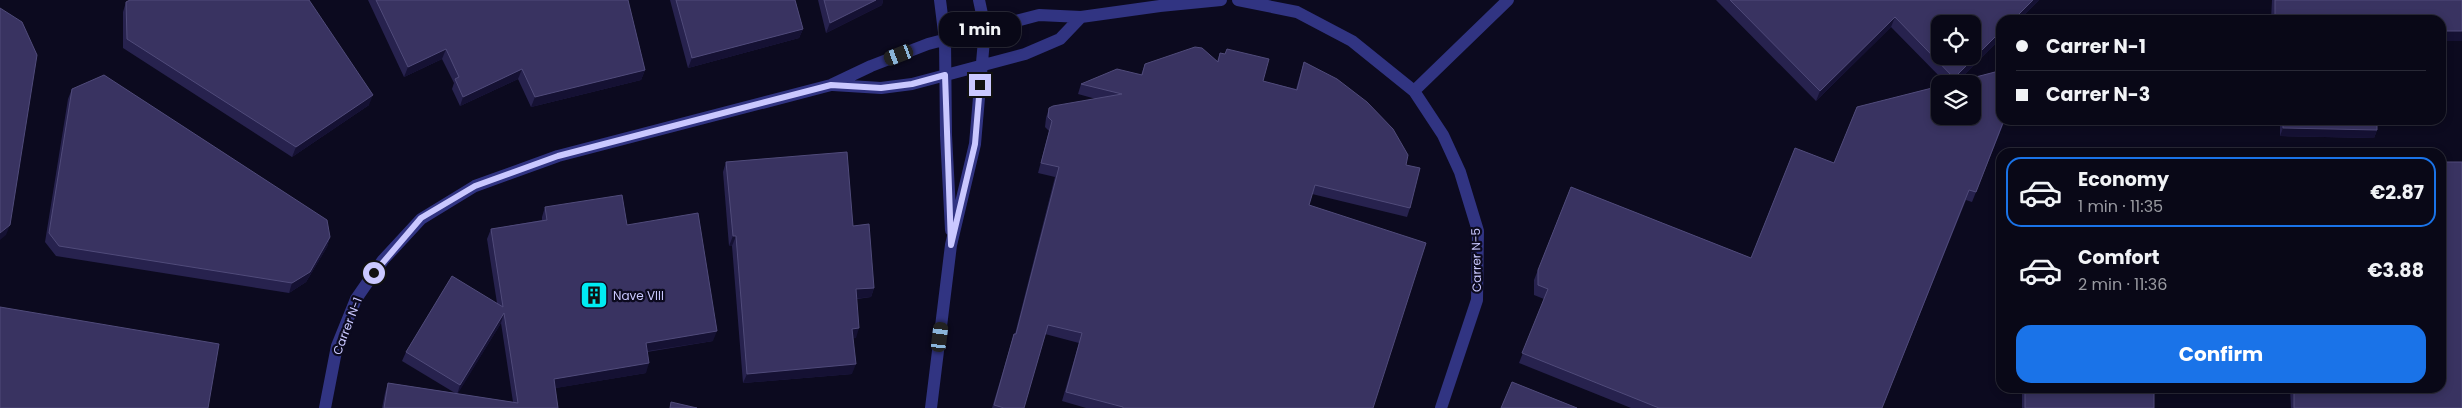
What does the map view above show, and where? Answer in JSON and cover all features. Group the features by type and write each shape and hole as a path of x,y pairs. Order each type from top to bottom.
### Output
{"street":[{"path":"940,0 945,40 951,245"},
{"path":"931,408 951,245 975,144 986,28 979,0"},
{"path":"1081,17 1221,0"},
{"name":"Carrer N-5","path":"1238,0 1297,12 1352,41 1414,91 1443,134 1460,172 1478,231 1477,300 1441,408"},
{"path":"1414,91 1508,0"},
{"name":"Carrer N-1","path":"325,408 337,346 356,299 383,260 421,218 475,186 558,156 831,85 871,66 986,28 1039,15 1081,17"},
{"name":"Carrer N-1","path":"831,85 881,88 912,84 1024,54 1060,39 1081,17"}],"building":[{"path":"130,0 309,0 373,95 296,147 127,39 126,2"},
{"path":"376,0 628,0 645,70 535,97 522,69 463,97 455,79 459,77 446,49 408,67"},
{"path":"676,0 795,0 803,29 692,58"},
{"path":"824,0 876,0 830,23"},
{"path":"1730,0 2033,0 2018,15 1996,15 1996,36 1981,51 1981,15 1931,15 1931,54 1895,17 1820,91"},
{"path":"2275,0 2462,0 2462,31 2446,31 2446,15 2275,15"},
{"path":"0,8 22,22 37,55 10,225 0,233"},
{"path":"1195,47 1202,48 1218,62 1220,53 1225,54 1227,49 1269,59 1263,81 1297,90 1304,62 1337,79 1367,102 1393,129 1408,155 1406,165 1420,168 1410,208 1315,185 1309,205 1426,243 1373,408 1123,408 1066,392 1082,333 1048,325 1024,408 1004,408 994,405 1014,334 1016,334 1059,167 1041,163 1052,121 1048,117 1049,108 1122,94 1081,84 1117,69 1142,75 1145,64"},
{"path":"1941,65 1967,65 1957,75 1951,75"},
{"path":"1996,72 1996,125 2002,125 1976,192 1969,190 1882,408 1659,408 1522,353 1548,289 1538,285 1538,270 1571,187 1751,258 1795,148 1834,163 1857,107 1931,88 1931,125 1981,125 1981,76"},
{"path":"104,75 327,220 330,237 310,272 292,283 59,246 49,233 72,89"},
{"path":"2283,125 2377,125 2377,130 2283,128"},
{"path":"847,152 853,226 869,224 874,288 856,289 859,328 852,329 856,364 747,374 736,236 733,236 726,162"},
{"path":"2446,162 2462,162 2462,408 2294,408 2294,393 2446,393"},
{"path":"622,195 627,225 698,213 717,331 646,343 649,363 554,379 558,408 384,408 388,383 518,403 504,313 460,385 406,352 452,276 503,307 491,229 547,220 545,207"},
{"path":"0,307 219,344 208,408 0,408"},
{"path":"1512,382 1577,408 1501,408"},
{"path":"2025,393 2154,393 2154,408 2025,408"},
{"path":"671,402 697,408 670,408"}],"place":[{"name":"Nave VIII","path":"594,295"}],"route":[{"path":"374,273 383,260 421,218 475,186 558,156 686,121 831,85 881,88 912,84 945,75 951,245 975,144 980,85"}]}
